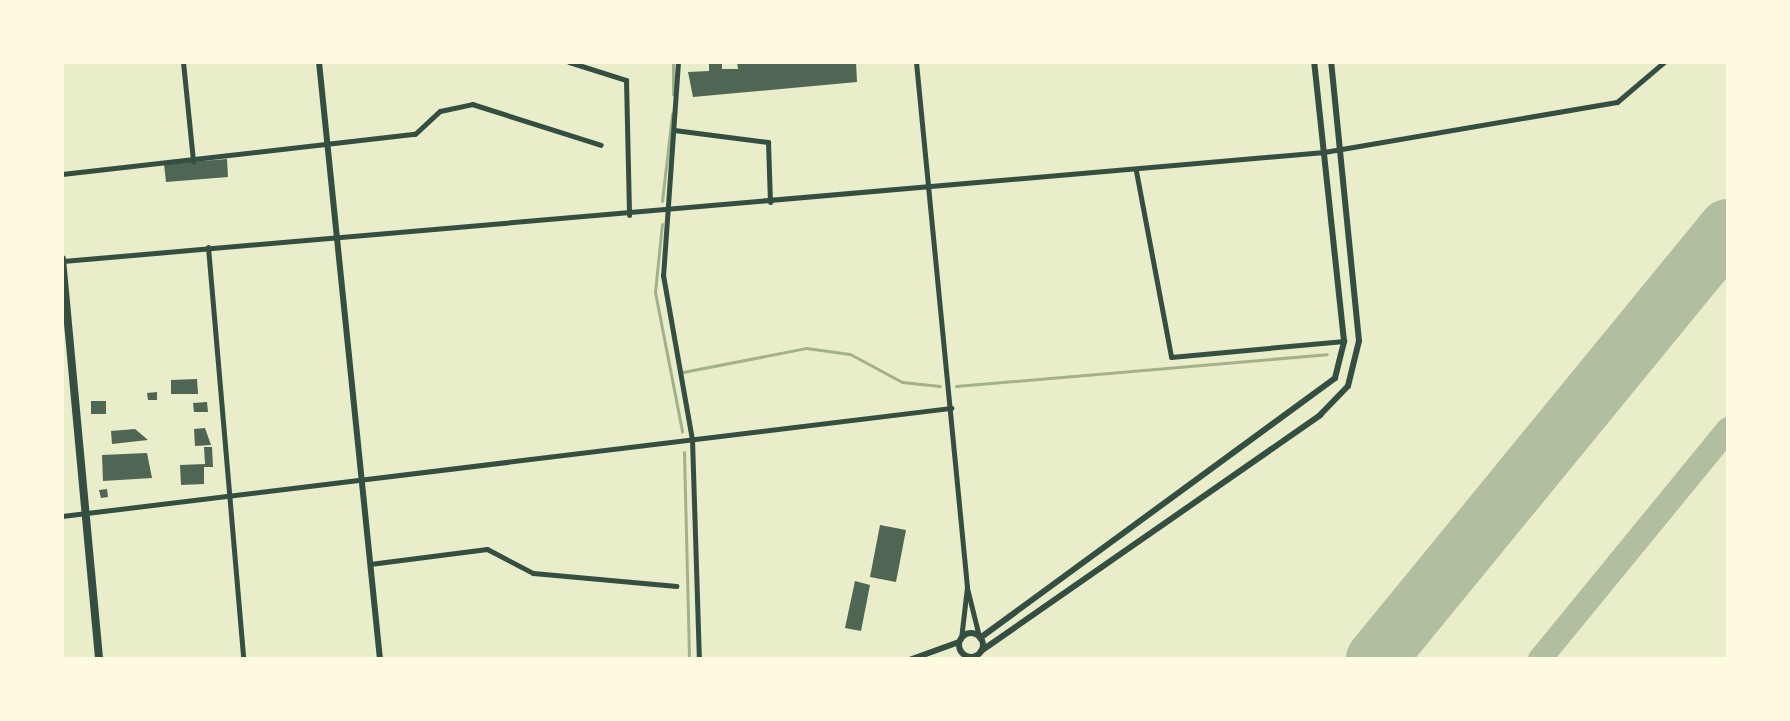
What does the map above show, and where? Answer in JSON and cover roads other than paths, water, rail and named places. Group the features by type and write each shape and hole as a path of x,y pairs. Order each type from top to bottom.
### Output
{"main road":[{"path":"62,260 99,659"}],"street":[{"path":"183,62 193,161"},
{"path":"319,62 332,239 380,659"},
{"path":"569,62 626,80 629,215"},
{"path":"678,62 663,275 692,439 699,659"},
{"path":"916,62 967,587 981,651"},
{"path":"912,659 960,640 980,637 1310,402 1335,378 1344,341 1314,62"},
{"path":"967,587 960,657 981,651 1320,415 1348,386 1359,341 1331,62"},
{"path":"62,260 929,190 1324,152 1617,102 1664,62"},
{"path":"62,174 325,148 415,134 440,111 472,104 601,145"},
{"path":"674,130 768,142 770,202"},
{"path":"1136,171 1171,357 1344,341"},
{"path":"208,247 225,493 243,659"},
{"path":"62,516 225,493 951,408"},
{"path":"370,564 487,549 533,573 676,586"}],"waterway":[{"path":"673,62 673,94"},
{"path":"662,201 672,114"},
{"path":"662,224 655,292 682,431"},
{"path":"683,372 806,348 850,354 902,382 940,386"},
{"path":"956,386 1327,354"},
{"path":"684,452 689,659"}]}
